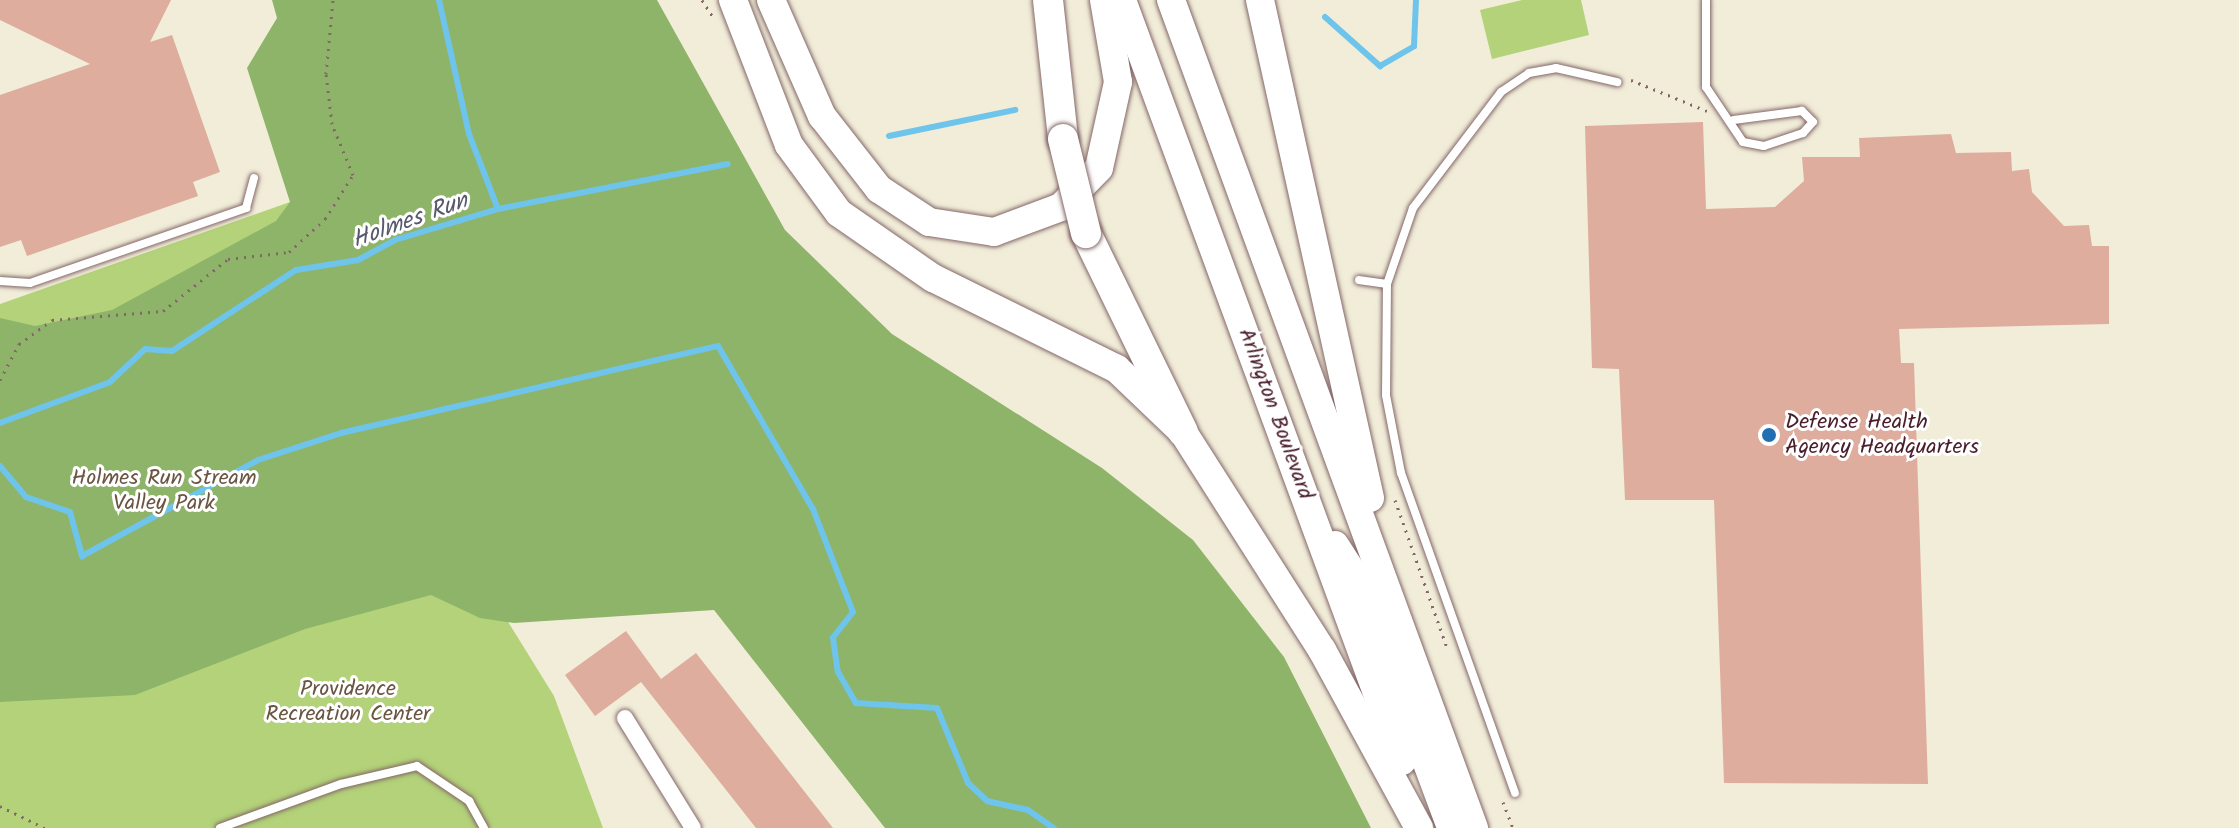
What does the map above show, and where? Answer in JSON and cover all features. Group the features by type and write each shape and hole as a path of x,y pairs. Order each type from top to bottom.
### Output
{"highway":[{"path":"733,0 757,71 789,145 818,189 861,232 933,278 1117,369 1183,432"},
{"path":"771,0 791,39 822,116 879,189 929,222 994,232 1061,207 1089,183 1104,156 1118,82 1104,0"},
{"path":"784,0 791,39"},
{"path":"1048,0 1063,139 1086,233 1183,432 1322,650 1419,828"},
{"name":"Arlington Boulevard","path":"1122,0 1426,828"},
{"name":"Arlington Boulevard","path":"1171,0 1474,828"},
{"path":"1260,0 1401,627"},
{"path":"718,12 757,71"},
{"path":"1306,500 1360,584 1451,828"}],"street":[{"path":"625,718 693,828"}],"lane":[{"path":"1706,0 1706,87 1717,105 1734,120 1751,147 1803,133 1813,122 1802,111 1734,120"},
{"path":"1515,793 1410,509 1386,395 1387,284 1413,208 1501,92 1545,69 1617,82"},
{"path":"0,281 30,283 246,208 254,178"},
{"path":"1359,280 1387,284"},
{"path":"220,828 341,784 417,766 469,801 484,828"}],"path":[{"path":"702,0 718,12"},
{"path":"1604,78 1624,76 1703,114 1717,105"},
{"path":"0,806 45,828"}],"green space":[{"name":"Holmes Run Stream Valley Park","path":"272,0 657,0 785,230 892,334 1102,468 1193,540 1284,657 1371,828 885,828 714,610 514,623 480,618 431,595 305,629 135,695 0,702 0,318 35,326 112,310 276,221 290,202 247,68 277,18"},
{"path":"1522,0 1581,0 1589,35 1492,59 1480,10"},
{"path":"290,202 484,583 554,696 603,828 0,828 0,304"}],"building":[{"path":"0,0 171,0 150,42 172,35 220,172 193,182 198,196 27,256 21,240 0,247 0,95 90,64 0,20"},
{"name":"Defense Health Agency Headquarters","path":"1703,122 1706,209 1775,207 1804,181 1802,157 1860,157 1859,138 1951,134 1956,153 2011,152 2012,171 2029,169 2032,192 2064,226 2089,225 2092,246 2109,246 2109,324 1899,329 1901,363 1914,363 1928,784 1724,783 1714,500 1625,500 1619,369 1592,368 1585,126"},
{"path":"626,631 661,679 696,653 833,828 756,828 641,682 595,716 565,675"}],"waterway":[{"path":"439,0 469,134 498,209"},
{"name":"Holmes Run","path":"1325,17 1380,66 1414,46 1416,0"},
{"name":"Holmes Run","path":"889,136 1015,110"},
{"name":"Holmes Run","path":"0,423 110,382 145,349 172,351 296,270 358,260 395,240 498,209 728,164"},
{"path":"0,466 26,497 70,512 82,556 258,460 341,433 718,346 813,509 853,612 833,638 838,672 856,703 937,708 968,783 987,801 1028,810 1054,828"}],"place":[{"name":"Defense Health Agency Headquarters","path":"1769,435"}],"park label":[{"name":"Providence Recreation Center","path":"348,702"}]}
